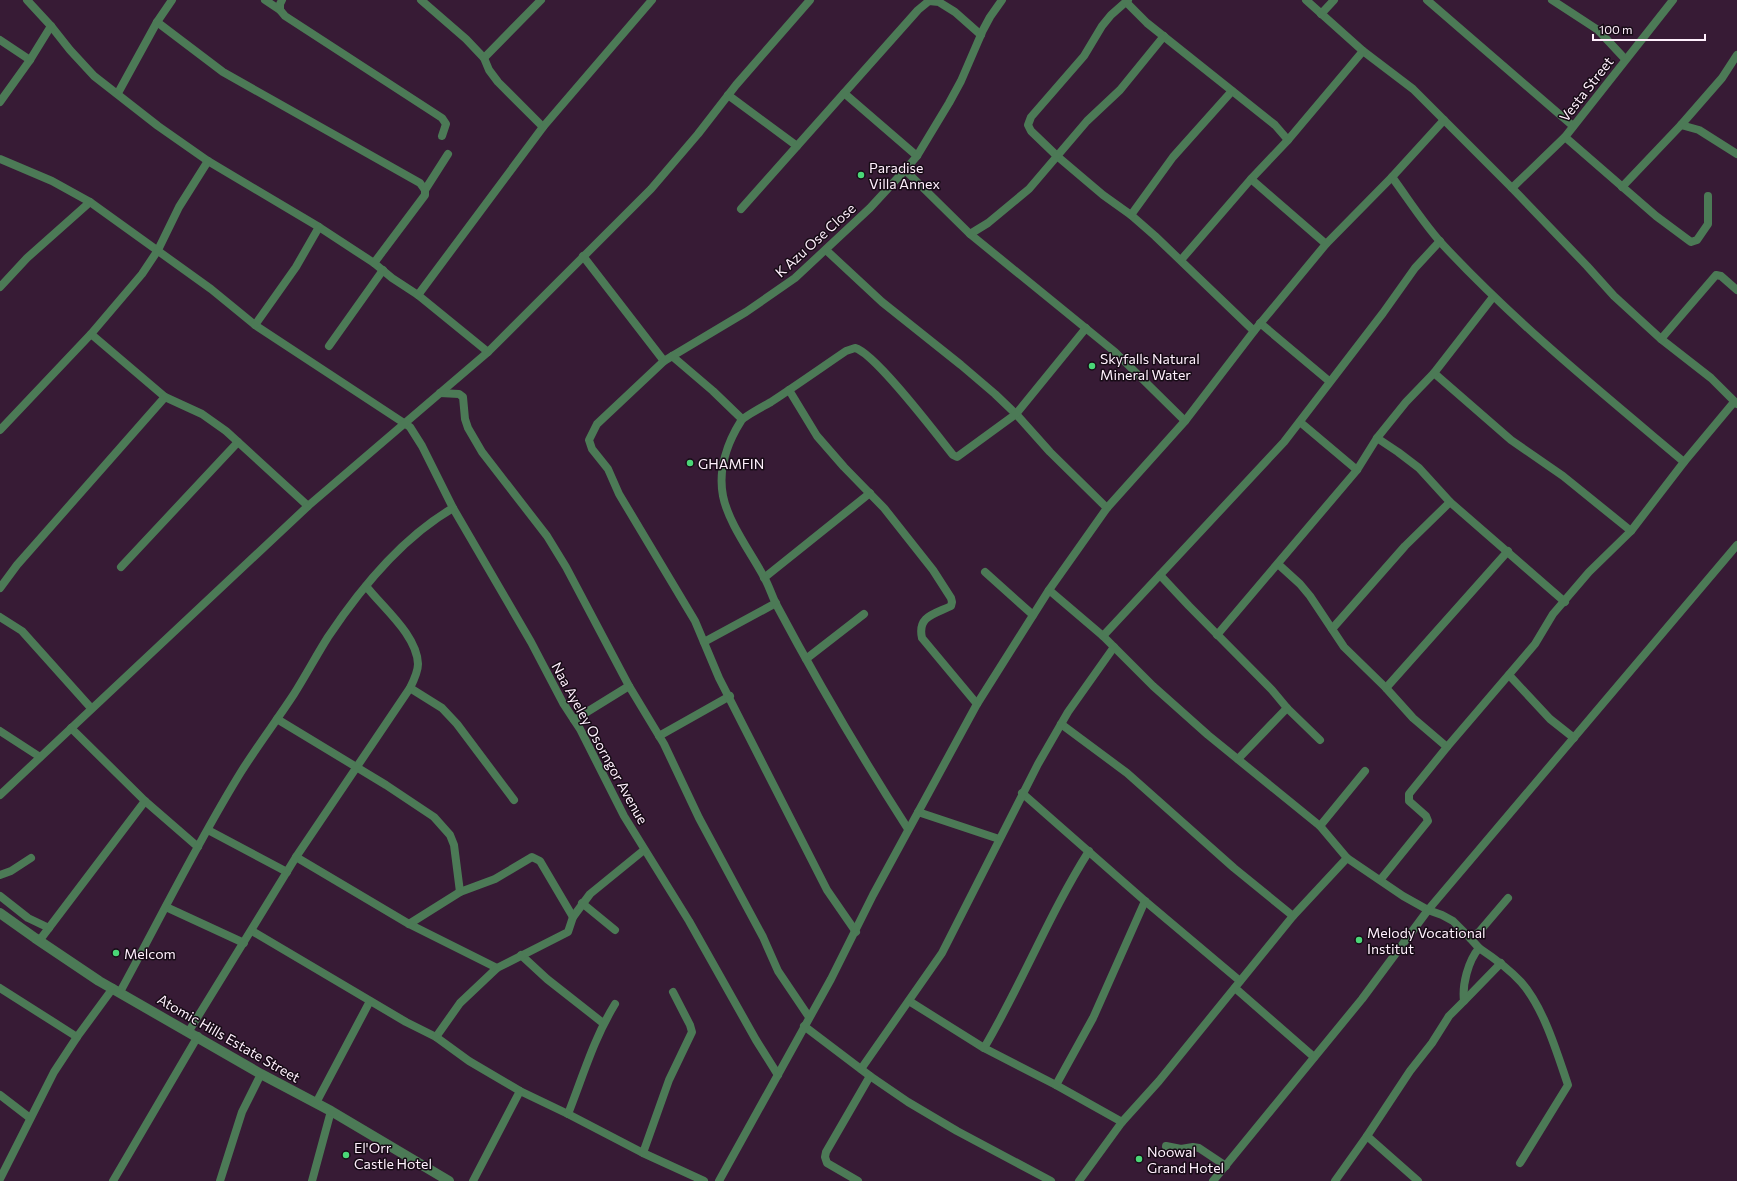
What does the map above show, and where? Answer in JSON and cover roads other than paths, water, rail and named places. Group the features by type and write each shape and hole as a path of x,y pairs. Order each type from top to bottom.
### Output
{"street":[{"path":"27,0 51,26 83,66 158,126 208,161 319,227 374,263 418,295 488,352"},
{"path":"118,93 157,22 172,0"},
{"path":"265,0 280,10 285,16 442,118 446,124 442,136"},
{"path":"280,10 282,0"},
{"path":"421,0 466,39 484,58 489,70 498,82 543,127"},
{"path":"484,58 541,0"},
{"path":"418,295 543,127 652,0"},
{"path":"0,795 308,506 404,422 488,352 651,189 698,134 728,95 810,0"},
{"name":"K Azu Ose Close","path":"704,642 695,622 619,494 608,469 589,444 590,436 597,424 664,361 746,312 795,278 870,208 917,156 933,132 961,81 990,17 1002,0"},
{"path":"1306,0 1362,51 1413,89 1512,188 1614,296 1661,339 1711,378 1736,403 1684,462 1631,531 1589,572 1565,602 1553,614 1535,644 1409,794 1409,801 1426,816 1428,821 1381,879"},
{"path":"1321,14 1334,0"},
{"path":"1427,0 1574,126"},
{"path":"1552,0 1598,30 1625,59"},
{"name":"Vesta Street","path":"1512,188 1574,126 1625,59 1673,0"},
{"path":"741,209 918,10 929,1 939,2 950,9 981,35"},
{"path":"1254,331 1181,260 1131,215 1103,195 1057,156 1028,125 1031,117 1084,56 1102,26 1127,1 1164,36 1274,124 1288,140"},
{"path":"157,22 223,72 420,183 425,190"},
{"path":"0,102 30,60 51,26"},
{"path":"970,234 988,223 1029,189 1087,121 1120,90 1164,36"},
{"path":"0,40 30,60"},
{"path":"1181,260 1251,179 1288,140 1362,51"},
{"path":"1622,187 1681,125 1722,78 1737,54"},
{"path":"1131,215 1173,157 1232,91"},
{"path":"844,93 917,156"},
{"path":"728,95 797,146"},
{"path":"719,1181 856,932 908,829 977,704 1049,590 1107,508 1185,421 1260,323 1326,244 1392,177 1444,120"},
{"path":"1681,125 1699,130 1737,154"},
{"path":"1565,136 1656,216 1691,242 1697,240 1708,224 1708,196"},
{"path":"374,263 425,195 425,190 448,154"},
{"name":"Naa Ayeley Osorngor Avenue","path":"0,159 52,181 90,202 211,289 255,325 404,422 415,433 453,508 531,642 554,687 602,768 624,816 689,921 756,1040 778,1075"},
{"path":"0,430 90,334 142,274 158,250 179,207 208,161"},
{"path":"905,170 970,234 1086,328 1139,374 1185,421"},
{"path":"1392,177 1440,241 1493,297 1565,362 1684,462"},
{"path":"1251,179 1326,244"},
{"path":"0,287 27,258 90,202"},
{"path":"255,325 296,267 319,227"},
{"path":"1103,636 1253,476 1300,422 1329,381 1415,268 1440,241"},
{"path":"826,250 882,302 961,365 1016,414 1050,452 1107,508"},
{"path":"583,256 664,361"},
{"path":"329,346 383,270"},
{"path":"1661,339 1716,275 1721,276 1737,290"},
{"path":"1217,635 1357,470 1377,438 1406,402 1434,373 1493,297"},
{"path":"1260,323 1329,381"},
{"path":"908,829 866,764 806,659 729,514 721,481 724,460 730,441 742,419 789,390 846,351 855,348 864,352 894,384 957,457 1016,414 1042,384 1086,328"},
{"path":"90,334 165,397 202,414 238,442 308,506"},
{"path":"672,356 713,391 742,419"},
{"path":"1434,373 1511,440 1563,476 1631,531"},
{"path":"789,390 817,436 844,467 870,493 933,570 951,598 951,606 925,619 921,627 922,638 977,704"},
{"path":"440,393 459,394 463,397 465,419 468,428 482,452 533,517 559,556 629,686 659,736 699,818 763,937 778,971 809,1017"},
{"path":"0,588 17,565 165,397"},
{"path":"1300,422 1357,470"},
{"path":"1377,438 1419,468 1450,502 1565,602"},
{"path":"121,567 238,442"},
{"path":"764,578 870,493"},
{"path":"1332,629 1405,546 1450,502"},
{"path":"0,1179 54,1072 77,1037 117,990 166,907 241,772 277,720 328,638 366,586 418,532 433,520 453,508"},
{"path":"1213,1181 1362,999 1428,910 1737,545"},
{"path":"1386,688 1508,551"},
{"path":"1278,564 1300,584 1344,647 1386,688 1413,718 1447,747"},
{"path":"985,572 1033,615"},
{"path":"1160,575 1272,690 1287,708 1320,740"},
{"path":"189,1031 252,931 296,857 355,767 410,688 416,675 418,665 416,654 410,640 400,624 366,586"},
{"path":"1049,590 1103,636 1153,686 1208,735 1320,826 1347,858 1381,879 1403,896 1428,910 1453,921 1479,948 1501,963 1522,983 1536,1004 1556,1047 1568,1085 1520,1163"},
{"path":"776,603 704,642 712,663 730,696 751,742 827,890 856,932"},
{"path":"806,659 864,614"},
{"path":"0,617 22,631 91,708"},
{"path":"861,1069 942,953 1022,793 1082,690 1114,647"},
{"path":"1509,675 1550,719 1574,738"},
{"path":"574,720 629,686"},
{"path":"410,688 442,708 514,800"},
{"path":"659,736 730,696"},
{"path":"1238,759 1287,708"},
{"path":"277,720 386,785 444,826 454,845 460,892"},
{"path":"1061,724 1127,773 1234,868 1294,916"},
{"path":"71,728 145,801 198,847"},
{"path":"0,731 40,757"},
{"path":"1320,826 1365,771"},
{"path":"1022,793 1145,901 1240,981"},
{"path":"40,941 145,801"},
{"path":"918,812 999,839"},
{"path":"208,830 287,872"},
{"path":"436,1037 460,1003 497,968 563,935 570,928 572,917 582,903 601,884 644,850"},
{"path":"984,1048 1010,1003 1066,888 1089,851"},
{"path":"296,857 409,924 497,968"},
{"path":"409,924 460,892 495,879 526,859 534,857 540,861 572,917"},
{"path":"0,875 11,871 30,858"},
{"path":"1079,1181 1122,1122 1159,1081 1294,916 1347,858"},
{"path":"0,896 28,918 49,928"},
{"path":"1470,938 1478,932 1508,898"},
{"path":"1056,1085 1092,1018 1145,901"},
{"path":"582,903 615,930"},
{"path":"166,907 244,943"},
{"name":"Atomic Hills Estate Street","path":"0,913 99,981 198,1036 261,1074 331,1111 450,1181"},
{"path":"252,931 406,1022 436,1037 469,1061 520,1091 568,1114 643,1154 704,1181"},
{"path":"1464,1001 1463,990 1466,977 1475,952 1479,948"},
{"path":"521,955 547,979 603,1023"},
{"path":"1335,1181 1410,1071 1432,1043 1449,1016 1501,963"},
{"path":"0,988 77,1037"},
{"path":"1235,988 1314,1057"},
{"path":"643,1154 669,1080 692,1032 673,992"},
{"path":"316,1103 370,1001"},
{"path":"909,1002 984,1048 1056,1085 1122,1122"},
{"path":"568,1114 583,1077 591,1050 603,1023 615,1004"},
{"path":"804,1026 870,1076 908,1102 957,1131 1051,1181"},
{"path":"114,1181 198,1036"},
{"path":"220,1181 242,1112 261,1074"},
{"path":"858,1181 827,1163 826,1152 870,1076"},
{"path":"473,1181 520,1091"},
{"path":"0,1095 30,1118"},
{"path":"312,1181 331,1111"},
{"path":"1367,1136 1418,1181"},
{"path":"1166,1146 1181,1149 1193,1147 1199,1148 1226,1166"}],"place":[{"name":"Paradise Villa Annex","path":"861,175"},
{"name":"Skyfalls Natural Mineral Water","path":"1092,366"},
{"name":"GHAMFIN","path":"690,463"},
{"name":"Melody Vocational Institut","path":"1359,940"},
{"name":"Melcom","path":"116,953"},
{"name":"El'Orr Castle Hotel","path":"346,1155"},
{"name":"Noowal Grand Hotel","path":"1139,1159"}]}
